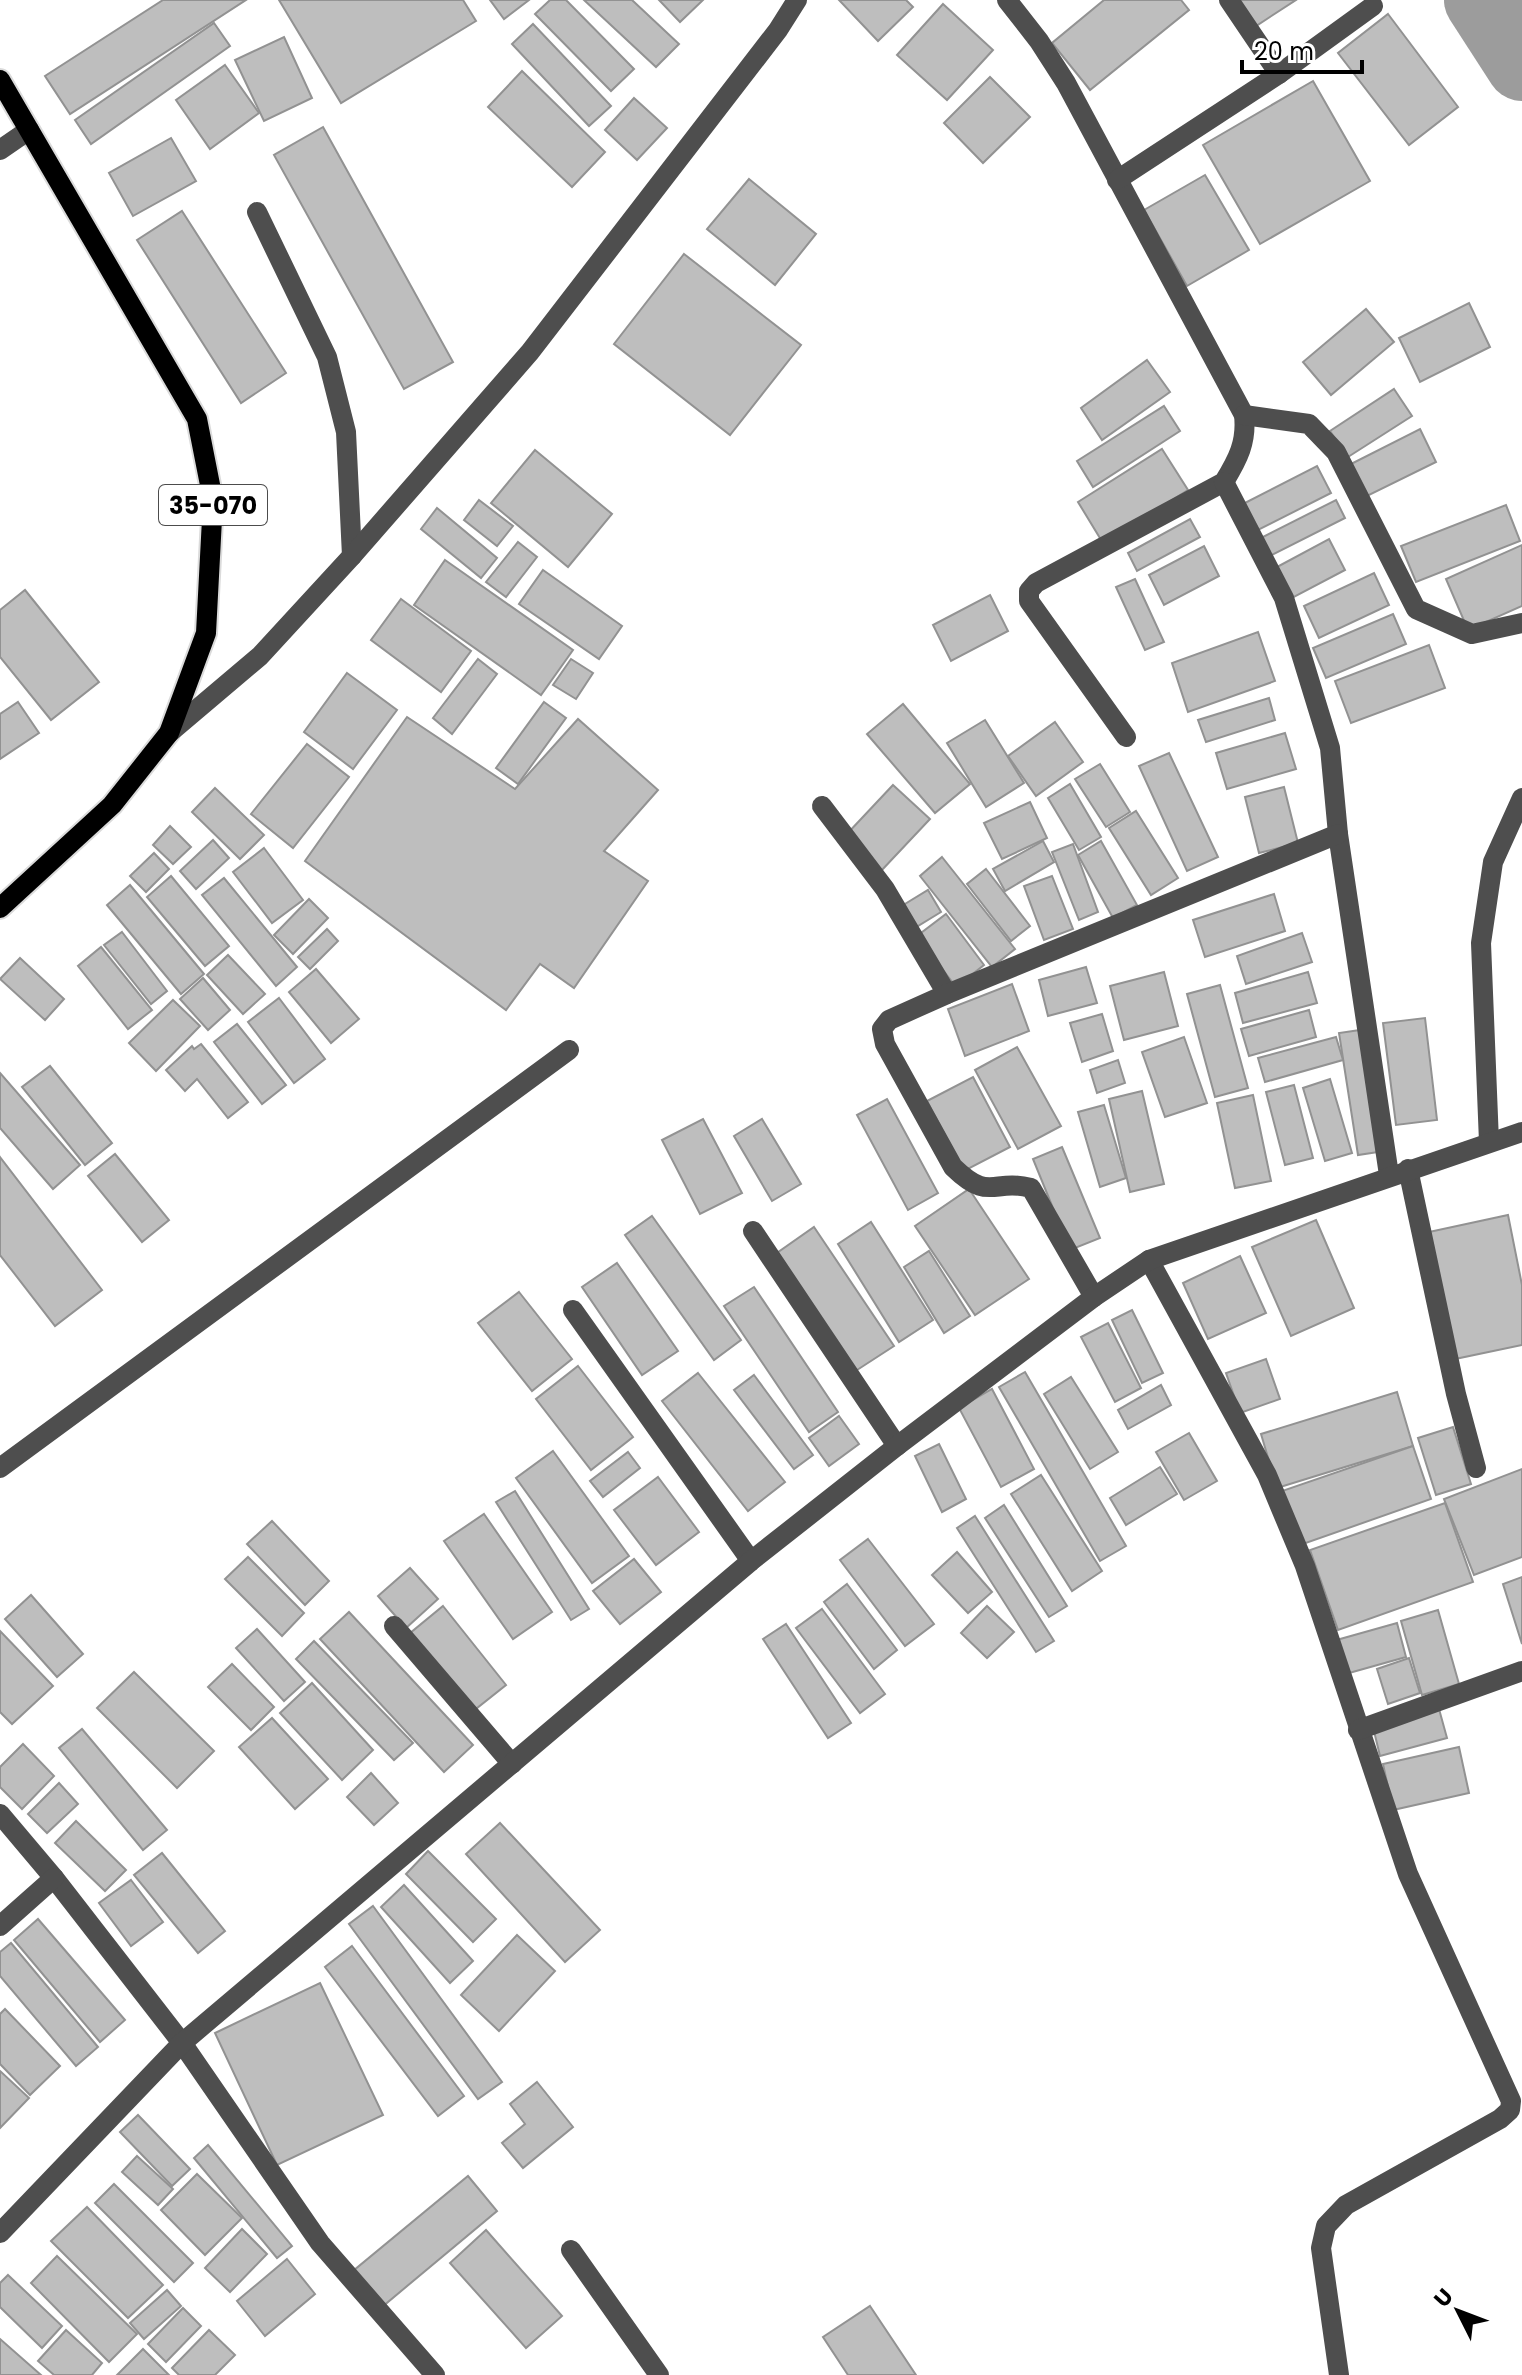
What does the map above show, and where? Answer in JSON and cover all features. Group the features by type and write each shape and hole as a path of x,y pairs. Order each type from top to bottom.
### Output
{"main road":[{"name":"35-070","path":"0,80 197,419 213,500 206,633 169,733 112,805 0,908"}],"street":[{"path":"169,733 260,656 530,352 778,30 797,0"},
{"path":"1007,0 1066,83 1244,415 1246,432 1241,454 1224,482 1036,583 1029,591 1029,601 1126,737"},
{"path":"1229,0 1279,74"},
{"path":"1117,180 1279,74 1373,6"},
{"path":"0,150 29,130"},
{"path":"257,212 327,357 346,432 352,556"},
{"path":"1244,415 1309,424 1336,452 1416,609 1472,634 1522,623"},
{"path":"1224,482 1284,598 1330,748 1338,834 1399,1172 1476,1468"},
{"path":"1492,1140 1481,943 1493,862 1522,798"},
{"path":"822,806 885,889 947,994"},
{"path":"1094,1297 1031,1188 1018,1184 981,1188 953,1167 885,1044 882,1029 889,1020 947,994 1338,834"},
{"path":"0,1468 569,1050"},
{"path":"0,2233 182,2043 751,1561 1094,1297 1149,1260 1522,1132"},
{"path":"753,1231 897,1446"},
{"path":"1149,1260 1267,1475 1305,1566 1408,1874 1511,2101 1510,2110 1500,2119 1346,2205 1326,2226 1321,2248 1339,2375"},
{"path":"573,1310 751,1561"},
{"path":"394,1626 512,1764"},
{"path":"1358,1730 1522,1671"},
{"path":"0,1814 54,1878 182,2043 320,2243 435,2375"},
{"path":"0,1926 54,1878"},
{"path":"1500,2119 1522,2123"},
{"path":"571,2250 659,2375"}],"building":[{"path":"163,0 246,0 70,114 45,76"},
{"path":"279,0 463,0 476,21 341,103"},
{"path":"490,0 529,0 504,19"},
{"path":"550,0 566,0 634,69 611,91 535,14"},
{"path":"584,0 632,0 679,44 656,67"},
{"path":"659,0 703,0 680,22"},
{"path":"839,0 906,0 913,7 878,41"},
{"path":"1104,0 1181,0 1189,10 1090,90 1052,43"},
{"path":"1235,0 1296,0 1253,28"},
{"path":"943,4 993,50 947,100 897,55"},
{"path":"1388,14 1458,107 1409,145 1338,53"},
{"path":"214,23 230,46 91,144 75,120"},
{"path":"533,24 611,106 589,126 512,44"},
{"path":"284,37 312,98 264,121 235,60"},
{"path":"225,65 259,113 210,149 176,100"},
{"path":"522,71 605,152 572,187 488,107"},
{"path":"990,77 1030,117 983,163 944,123"},
{"path":"1313,81 1370,181 1260,244 1203,145"},
{"path":"634,98 667,128 637,160 605,130"},
{"path":"323,127 453,362 404,389 274,155"},
{"path":"171,138 196,181 133,216 109,173"},
{"path":"1205,175 1249,250 1187,286 1144,210"},
{"path":"749,179 816,234 775,285 707,229"},
{"path":"182,211 286,373 241,403 137,240"},
{"path":"684,254 801,345 730,435 614,344"},
{"path":"1469,303 1490,347 1420,382 1399,338"},
{"path":"1366,309 1394,342 1331,395 1303,362"},
{"path":"1147,360 1170,392 1102,440 1081,408"},
{"path":"1394,389 1412,416 1348,457 1330,431"},
{"path":"1164,406 1180,431 1093,487 1077,461"},
{"path":"1420,429 1436,462 1365,497 1349,465"},
{"path":"1162,449 1188,490 1103,543 1078,502"},
{"path":"535,450 612,514 568,567 491,503"},
{"path":"1317,466 1331,493 1252,533 1239,506"},
{"path":"479,500 513,526 497,546 464,520"},
{"path":"1336,500 1345,518 1268,557 1259,539"},
{"path":"1506,505 1520,541 1416,582 1401,546"},
{"path":"437,508 497,558 481,578 421,529"},
{"path":"1190,519 1200,537 1137,571 1128,553"},
{"path":"1329,539 1345,570 1292,598 1277,567"},
{"path":"518,542 537,557 506,597 486,582"},
{"path":"1522,545 1522,606 1468,630 1446,579"},
{"path":"1204,546 1219,576 1164,605 1149,575"},
{"path":"445,560 573,650 541,695 414,605"},
{"path":"543,570 622,626 599,659 519,604"},
{"path":"1374,573 1389,605 1319,638 1304,606"},
{"path":"1135,579 1164,642 1145,650 1116,587"},
{"path":"25,590 99,682 51,720 0,657 0,610"},
{"path":"990,595 1008,631 951,661 933,625"},
{"path":"401,599 471,651 441,692 371,640"},
{"path":"1393,614 1406,644 1326,678 1313,648"},
{"path":"1258,632 1275,681 1188,712 1172,663"},
{"path":"1429,645 1445,688 1351,723 1335,681"},
{"path":"478,659 497,674 452,734 433,718"},
{"path":"571,659 593,673 576,699 553,685"},
{"path":"347,673 397,710 353,769 304,732"},
{"path":"1269,698 1275,720 1206,742 1198,720"},
{"path":"18,702 39,733 0,759 0,714"},
{"path":"544,702 566,718 518,784 496,768"},
{"path":"903,704 970,784 935,813 867,734"},
{"path":"407,717 515,789 578,719 658,790 604,851 648,881 574,988 540,964 506,1010 305,861"},
{"path":"985,720 1024,783 986,807 947,743"},
{"path":"1055,722 1083,762 1036,796 1008,756"},
{"path":"1285,733 1296,769 1227,789 1216,753"},
{"path":"307,744 349,777 293,848 251,814"},
{"path":"1169,753 1218,857 1187,871 1139,766"},
{"path":"1100,764 1130,812 1106,827 1075,779"},
{"path":"1070,784 1101,837 1079,850 1048,798"},
{"path":"893,785 930,819 881,871 845,836"},
{"path":"1284,787 1298,843 1259,853 1245,797"},
{"path":"215,788 264,835 240,859 192,812"},
{"path":"1030,802 1047,838 1002,859 984,823"},
{"path":"1136,811 1178,878 1151,895 1109,828"},
{"path":"170,826 191,847 173,864 153,845"},
{"path":"213,840 229,858 196,889 180,871"},
{"path":"1043,841 1054,862 1005,891 993,869"},
{"path":"1101,841 1137,905 1113,918 1078,855"},
{"path":"1073,844 1098,912 1079,920 1052,852"},
{"path":"264,848 303,900 272,923 233,872"},
{"path":"154,853 169,869 146,892 130,876"},
{"path":"942,857 1015,949 992,967 920,876"},
{"path":"986,869 1030,926 1011,941 967,884"},
{"path":"171,876 229,946 205,966 147,897"},
{"path":"1052,876 1073,929 1044,940 1024,886"},
{"path":"224,878 297,967 276,986 202,895"},
{"path":"130,885 204,974 181,994 107,905"},
{"path":"928,890 941,912 913,929 900,907"},
{"path":"1274,894 1285,931 1205,957 1193,920"},
{"path":"309,899 328,918 293,954 274,935"},
{"path":"946,914 984,965 956,987 917,936"},
{"path":"327,929 338,941 310,969 298,957"},
{"path":"122,932 167,991 151,1004 104,945"},
{"path":"1302,933 1312,962 1246,984 1237,956"},
{"path":"101,947 152,1010 128,1029 78,966"},
{"path":"228,955 265,994 243,1014 207,975"},
{"path":"20,958 64,999 45,1020 0,979"},
{"path":"1086,967 1097,1003 1048,1016 1039,980"},
{"path":"316,969 359,1019 331,1043 289,992"},
{"path":"1164,972 1178,1026 1124,1040 1110,986"},
{"path":"1308,972 1317,1003 1243,1023 1235,993"},
{"path":"203,978 230,1010 208,1030 180,999"},
{"path":"1012,984 1029,1031 965,1056 948,1009"},
{"path":"1220,985 1248,1088 1215,1097 1187,994"},
{"path":"279,998 325,1059 294,1083 248,1022"},
{"path":"173,1000 200,1026 156,1071 129,1043"},
{"path":"1309,1010 1316,1037 1249,1056 1241,1029"},
{"path":"1102,1014 1113,1051 1082,1062 1070,1023"},
{"path":"1425,1018 1437,1120 1396,1125 1383,1023"},
{"path":"237,1024 286,1085 262,1104 214,1042"},
{"path":"1367,1029 1385,1151 1358,1155 1339,1033"},
{"path":"1184,1037 1207,1103 1165,1117 1142,1052"},
{"path":"1336,1037 1343,1060 1265,1082 1258,1058"},
{"path":"201,1044 248,1102 228,1118 197,1079 185,1091 166,1070 192,1046 194,1049"},
{"path":"1017,1047 1061,1126 1018,1149 975,1070"},
{"path":"1118,1060 1125,1083 1097,1093 1090,1070"},
{"path":"50,1066 112,1143 85,1165 22,1087"},
{"path":"0,1073 80,1165 53,1189 0,1128"},
{"path":"973,1077 1010,1147 964,1171 927,1101"},
{"path":"1330,1079 1352,1153 1325,1161 1303,1088"},
{"path":"1294,1085 1313,1158 1285,1165 1266,1092"},
{"path":"1142,1091 1164,1184 1130,1192 1109,1099"},
{"path":"1253,1095 1271,1181 1235,1188 1217,1103"},
{"path":"887,1099 938,1193 908,1210 857,1115"},
{"path":"1104,1105 1126,1178 1100,1187 1078,1112"},
{"path":"703,1119 742,1193 700,1214 662,1140"},
{"path":"762,1119 801,1184 772,1201 734,1136"},
{"path":"1062,1147 1100,1238 1070,1250 1033,1159"},
{"path":"115,1154 169,1220 142,1242 88,1176"},
{"path":"0,1157 102,1290 55,1326 0,1255"},
{"path":"969,1189 1029,1279 975,1315 915,1226"},
{"path":"1508,1215 1522,1285 1522,1345 1455,1359 1429,1232"},
{"path":"652,1216 741,1340 714,1360 625,1235"},
{"path":"1316,1220 1354,1308 1291,1336 1252,1247"},
{"path":"871,1222 933,1320 899,1342 838,1244"},
{"path":"814,1227 894,1346 854,1372 774,1255"},
{"path":"929,1251 970,1316 944,1333 904,1267"},
{"path":"1240,1256 1266,1313 1208,1339 1183,1283"},
{"path":"617,1263 678,1351 642,1375 582,1287"},
{"path":"754,1287 838,1412 809,1432 724,1306"},
{"path":"519,1292 572,1359 532,1391 478,1323"},
{"path":"1132,1310 1163,1373 1142,1383 1112,1320"},
{"path":"1108,1323 1141,1388 1115,1402 1081,1337"},
{"path":"1266,1359 1280,1399 1240,1413 1226,1373"},
{"path":"578,1366 633,1437 591,1470 536,1399"},
{"path":"1025,1372 1126,1546 1100,1561 999,1387"},
{"path":"698,1373 785,1482 748,1511 662,1401"},
{"path":"754,1375 813,1455 794,1469 734,1390"},
{"path":"1071,1377 1118,1452 1090,1469 1044,1394"},
{"path":"1161,1385 1171,1405 1128,1429 1118,1410"},
{"path":"992,1389 1034,1469 1001,1487 959,1408"},
{"path":"1397,1392 1413,1446 1277,1488 1261,1434"},
{"path":"839,1416 859,1444 829,1466 809,1438"},
{"path":"1453,1427 1471,1484 1436,1495 1418,1438"},
{"path":"1189,1433 1217,1481 1184,1500 1156,1452"},
{"path":"939,1444 966,1499 942,1512 915,1456"},
{"path":"1413,1446 1431,1499 1300,1545 1282,1491"},
{"path":"553,1451 629,1556 592,1583 516,1478"},
{"path":"628,1452 640,1468 603,1497 590,1481"},
{"path":"1160,1467 1177,1494 1126,1525 1110,1498"},
{"path":"1522,1469 1522,1557 1474,1575 1444,1499"},
{"path":"1041,1475 1102,1571 1072,1591 1011,1494"},
{"path":"658,1477 699,1532 656,1565 614,1510"},
{"path":"515,1491 589,1609 571,1620 496,1502"},
{"path":"1445,1503 1473,1582 1338,1630 1310,1550"},
{"path":"1004,1505 1067,1606 1049,1617 985,1518"},
{"path":"484,1514 552,1612 513,1639 444,1541"},
{"path":"975,1516 1054,1641 1036,1652 957,1528"},
{"path":"272,1521 329,1581 305,1605 247,1544"},
{"path":"868,1539 934,1624 905,1646 840,1560"},
{"path":"957,1552 992,1592 968,1613 932,1575"},
{"path":"248,1557 304,1613 282,1636 225,1579"},
{"path":"634,1559 661,1592 620,1624 593,1591"},
{"path":"410,1568 438,1599 406,1628 378,1596"},
{"path":"1522,1577 1522,1644 1503,1584"},
{"path":"847,1584 897,1650 874,1669 824,1602"},
{"path":"31,1595 83,1654 57,1677 5,1619"},
{"path":"443,1606 506,1685 472,1712 409,1634"},
{"path":"987,1606 1014,1632 987,1658 961,1633"},
{"path":"822,1609 885,1694 860,1713 796,1628"},
{"path":"1438,1610 1459,1684 1422,1695 1401,1621"},
{"path":"349,1612 473,1745 444,1772 320,1639"},
{"path":"1397,1623 1406,1657 1342,1675 1333,1641"},
{"path":"786,1624 851,1723 828,1738 763,1639"},
{"path":"257,1629 305,1682 284,1701 236,1648"},
{"path":"0,1631 53,1686 12,1724 0,1712"},
{"path":"314,1641 413,1743 394,1760 296,1659"},
{"path":"1409,1658 1420,1693 1388,1704 1377,1669"},
{"path":"232,1664 274,1707 251,1730 208,1687"},
{"path":"134,1672 214,1751 177,1788 97,1708"},
{"path":"312,1683 373,1750 342,1780 280,1713"},
{"path":"1439,1709 1447,1738 1380,1756 1373,1727"},
{"path":"272,1718 328,1779 295,1809 239,1747"},
{"path":"82,1729 167,1830 143,1850 59,1748"},
{"path":"23,1744 54,1776 22,1809 0,1787 0,1767"},
{"path":"1459,1747 1469,1793 1393,1810 1383,1764"},
{"path":"371,1773 398,1803 374,1825 347,1797"},
{"path":"59,1783 78,1804 47,1833 28,1814"},
{"path":"76,1821 126,1870 105,1891 55,1843"},
{"path":"500,1823 600,1930 565,1962 466,1854"},
{"path":"428,1851 496,1919 473,1942 406,1874"},
{"path":"162,1853 225,1931 198,1953 134,1875"},
{"path":"131,1880 163,1922 131,1946 99,1903"},
{"path":"404,1885 473,1961 450,1983 381,1907"},
{"path":"373,1906 502,2082 478,2099 349,1924"},
{"path":"38,1919 125,2020 100,2042 14,1940"},
{"path":"517,1935 555,1971 499,2031 461,1995"},
{"path":"11,1943 98,2047 76,2066 0,1976 0,1952"},
{"path":"352,1946 464,2096 438,2116 325,1967"},
{"path":"320,1983 383,2115 277,2165 215,2033"},
{"path":"5,2009 60,2066 30,2095 0,2064 0,2014"},
{"path":"0,2071 29,2098 0,2128"},
{"path":"537,2082 573,2127 523,2168 502,2143 525,2124 510,2104"},
{"path":"138,2115 190,2169 172,2186 120,2132"},
{"path":"208,2145 292,2246 277,2258 194,2158"},
{"path":"137,2156 173,2189 158,2205 122,2172"},
{"path":"197,2174 242,2218 205,2255 161,2210"},
{"path":"468,2176 497,2211 382,2307 353,2271"},
{"path":"114,2184 193,2263 174,2282 95,2203"},
{"path":"87,2207 163,2285 128,2318 51,2241"},
{"path":"242,2229 267,2254 230,2292 205,2268"},
{"path":"486,2230 562,2316 526,2348 450,2263"},
{"path":"57,2256 137,2334 109,2362 31,2283"},
{"path":"287,2259 315,2294 265,2336 237,2301"},
{"path":"8,2275 62,2326 42,2348 0,2307 0,2283"},
{"path":"167,2290 181,2306 144,2339 130,2323"},
{"path":"870,2306 916,2375 848,2375 823,2337"},
{"path":"183,2308 201,2326 166,2362 148,2344"},
{"path":"66,2330 102,2363 92,2375 54,2375 38,2361"},
{"path":"209,2330 235,2355 215,2375 179,2375 172,2368"},
{"path":"0,2339 41,2375 0,2375"},
{"path":"143,2349 169,2375 117,2375"}],"waterway":[{"path":"1480,0 1522,65"}]}
